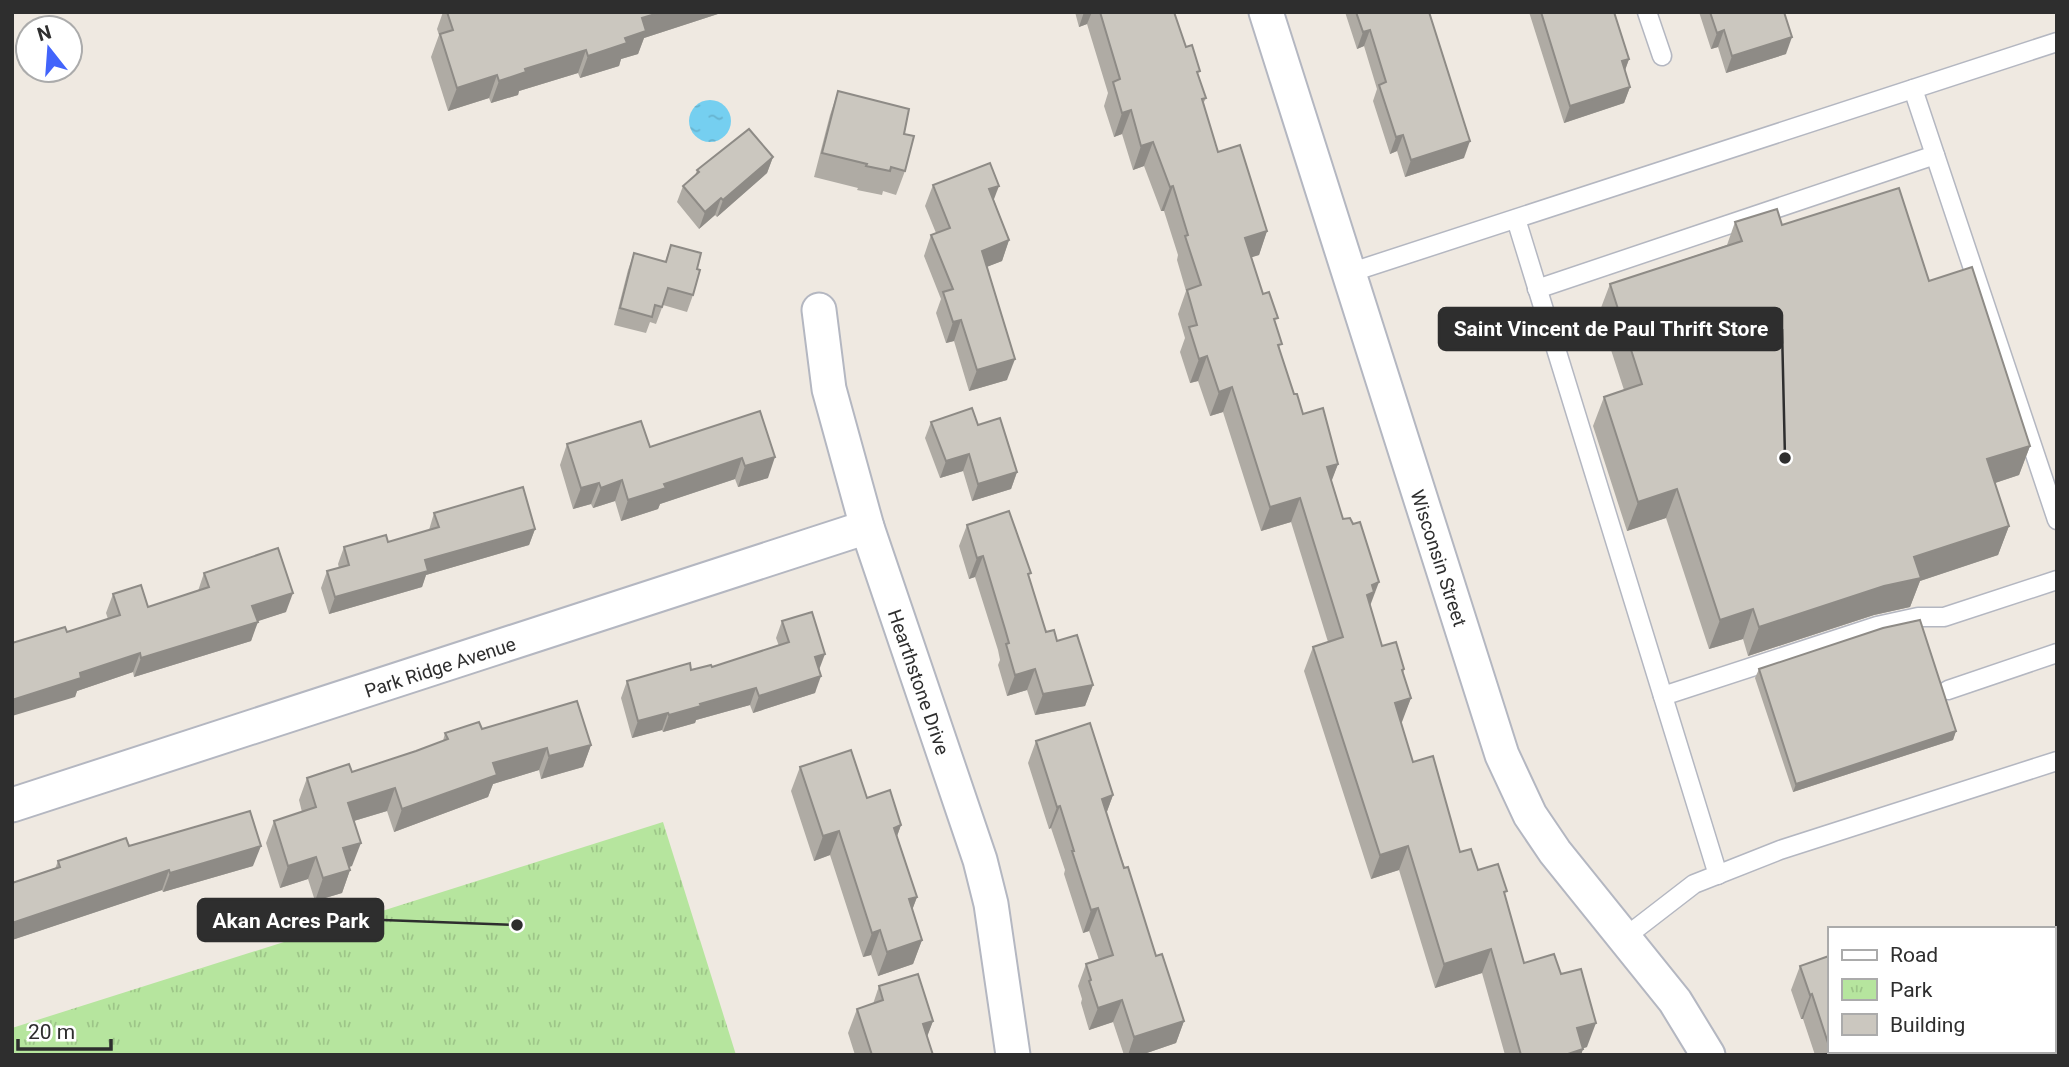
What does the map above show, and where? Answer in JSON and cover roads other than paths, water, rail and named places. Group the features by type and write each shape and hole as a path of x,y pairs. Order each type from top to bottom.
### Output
{"street":[{"name":"Wisconsin Street","path":"1266,12 1502,755 1531,815 1555,852 1675,1001 1708,1055"},
{"name":"Hearthstone Drive","path":"820,310 829,389 867,527 979,860 991,904 1013,1055"},
{"name":"Park Ridge Avenue","path":"12,805 867,527"}],"lane":[{"path":"1647,12 1661,56"},
{"path":"1349,273 2057,42"},
{"path":"1913,89 2057,520"},
{"path":"1537,289 1935,155"},
{"path":"1516,219 1718,875"},
{"path":"1663,696 1877,626 1919,617 1944,617 2057,580"},
{"path":"1948,690 2057,653"},
{"path":"1624,938 1694,884 1780,850 2057,761"}],"water":[{"path":"710,100 725,106 731,121 725,136 710,142 695,136 689,121 695,106"}],"place":[{"name":"Saint Vincent de Paul Thrift Store","path":"1785,458"},
{"name":"Akan Acres Park","path":"517,925"}]}
